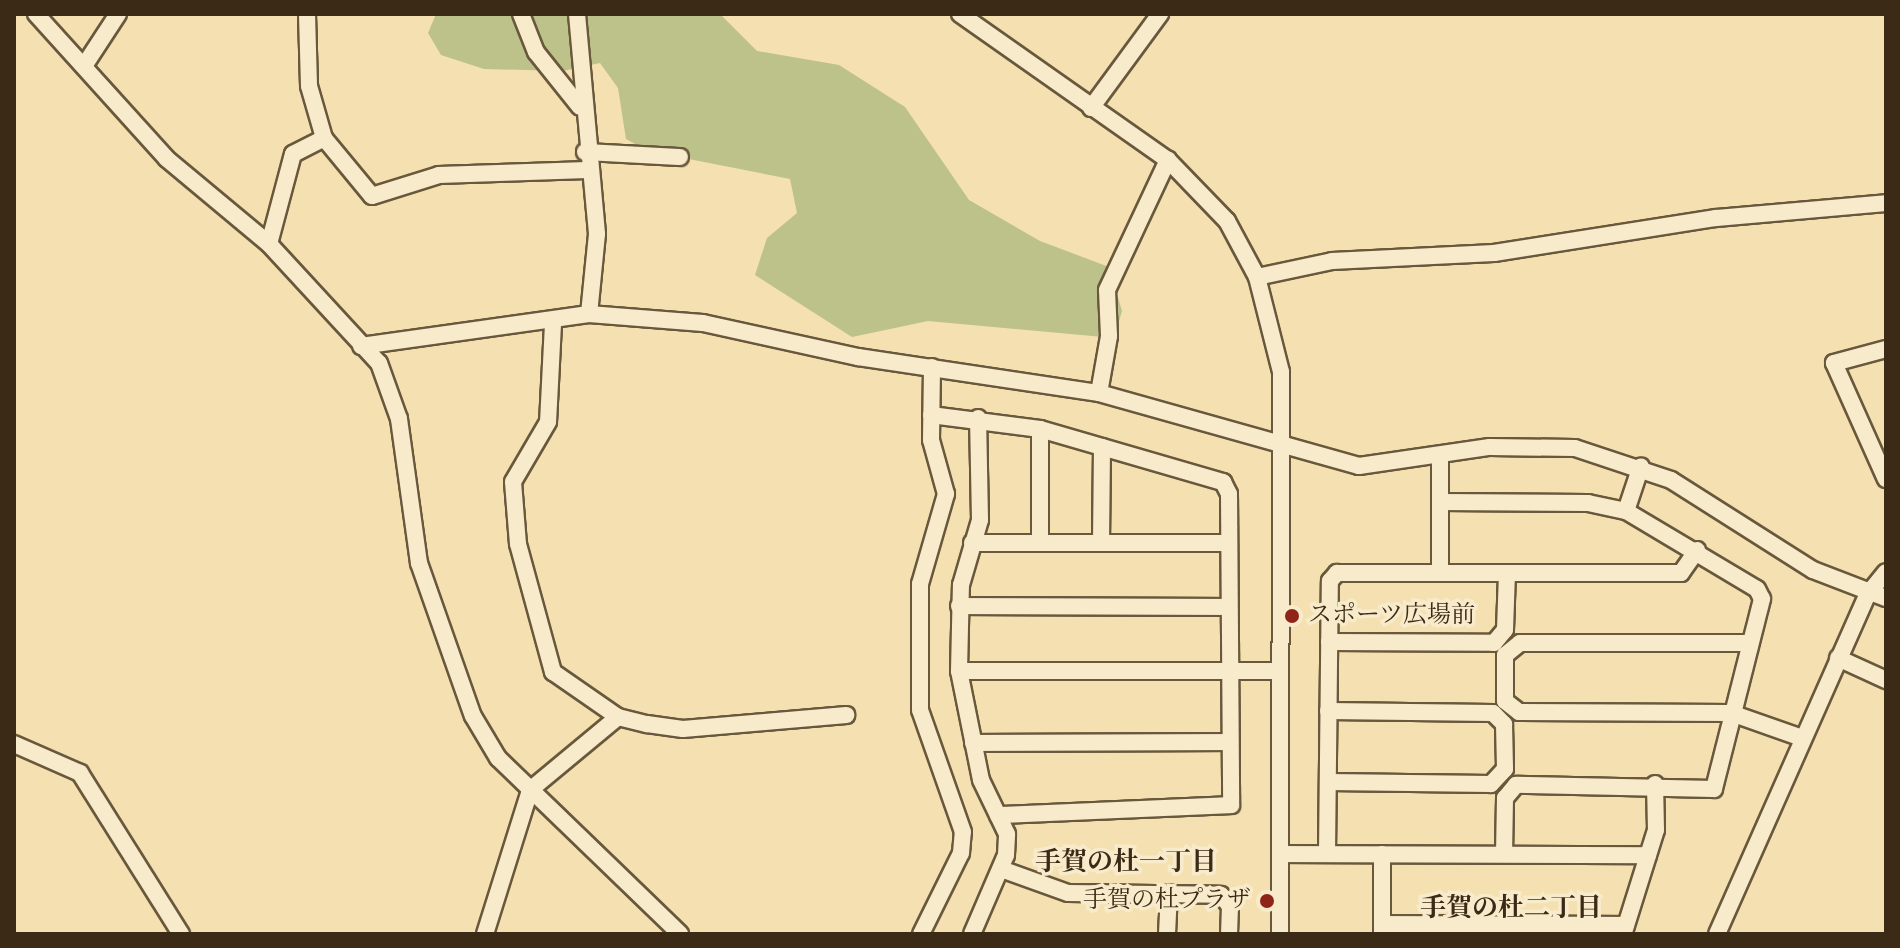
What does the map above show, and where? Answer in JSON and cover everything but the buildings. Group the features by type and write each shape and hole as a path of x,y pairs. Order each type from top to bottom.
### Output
{"street":[{"path":"36,14 167,159 269,244 361,346 393,394 419,563 451,665 498,758 680,934"},
{"path":"84,66 118,14"},
{"path":"307,14 309,86 324,138 372,196 439,175 587,170"},
{"path":"521,14 536,52 581,108"},
{"path":"577,14 581,108 597,234 589,314"},
{"path":"960,14 1168,160 1227,221 1257,277 1281,372 1280,934"},
{"path":"1091,108 1160,14"},
{"path":"269,244 293,154 324,138"},
{"path":"585,152 680,157"},
{"path":"1099,393 1109,336 1107,290 1168,160"},
{"path":"1257,277 1332,261 1494,253 1716,218 1886,203"},
{"path":"361,346 553,324 589,314 703,323 932,367 1099,393 1281,447 1359,466 1551,445 1641,466 1813,570 1868,594 1886,598"},
{"path":"553,324 548,422 513,482 518,544 553,672 618,717 683,729 846,715"},
{"path":"1886,349 1834,363 1886,479"},
{"path":"921,934 961,853 963,832 920,710 920,584 946,494 931,415 932,367"},
{"path":"931,415 978,418 1040,429 1223,482 1228,543 1231,805 1223,811 998,815"},
{"path":"972,934 1001,869 1007,834 973,743 959,671 959,606 980,520 978,418"},
{"path":"1040,429 1040,543"},
{"path":"1101,543 1102,447"},
{"path":"1440,455 1440,573"},
{"path":"1626,511 1641,466"},
{"path":"1441,502 1588,503 1626,511 1697,550 1757,589 1762,599 1714,789 1655,784 1516,785 1505,798 1504,854"},
{"path":"972,543 1228,543"},
{"path":"1327,854 1329,642 1337,573 1681,573 1697,550"},
{"path":"1717,934 1838,658 1868,594 1886,572"},
{"path":"1329,642 1494,643 1505,630 1507,573"},
{"path":"959,606 1228,607"},
{"path":"1750,643 1520,643 1505,655 1505,701 1519,712 1731,713 1802,738"},
{"path":"1838,658 1886,680"},
{"path":"959,671 1279,671"},
{"path":"1328,711 1493,713 1504,724 1505,769 1491,784 1328,782"},
{"path":"485,934 530,790 618,717"},
{"path":"973,743 1230,742"},
{"path":"14,744 80,773 181,934"},
{"path":"1382,854 1382,929 1624,930 1656,830 1655,784"},
{"path":"1280,854 1648,855"},
{"path":"1001,869 1068,893 1221,895 1230,906 1229,934"},
{"path":"1167,934 1169,893"}],"green space":[{"path":"436,14 720,14 757,51 839,65 905,107 969,200 1040,241 1109,267 1122,311 1114,338 928,321 852,337 755,275 767,238 797,213 790,179 648,151 626,139 618,88 600,63 563,71 484,69 441,55 428,33"}],"place":[{"name":"スポーツ広場前","path":"1292,616"},
{"name":"手賀の杜プラザ","path":"1267,901"}],"district":[{"name":"手賀の杜一丁目","path":"1126,863"},
{"name":"手賀の杜二丁目","path":"1511,909"}]}
